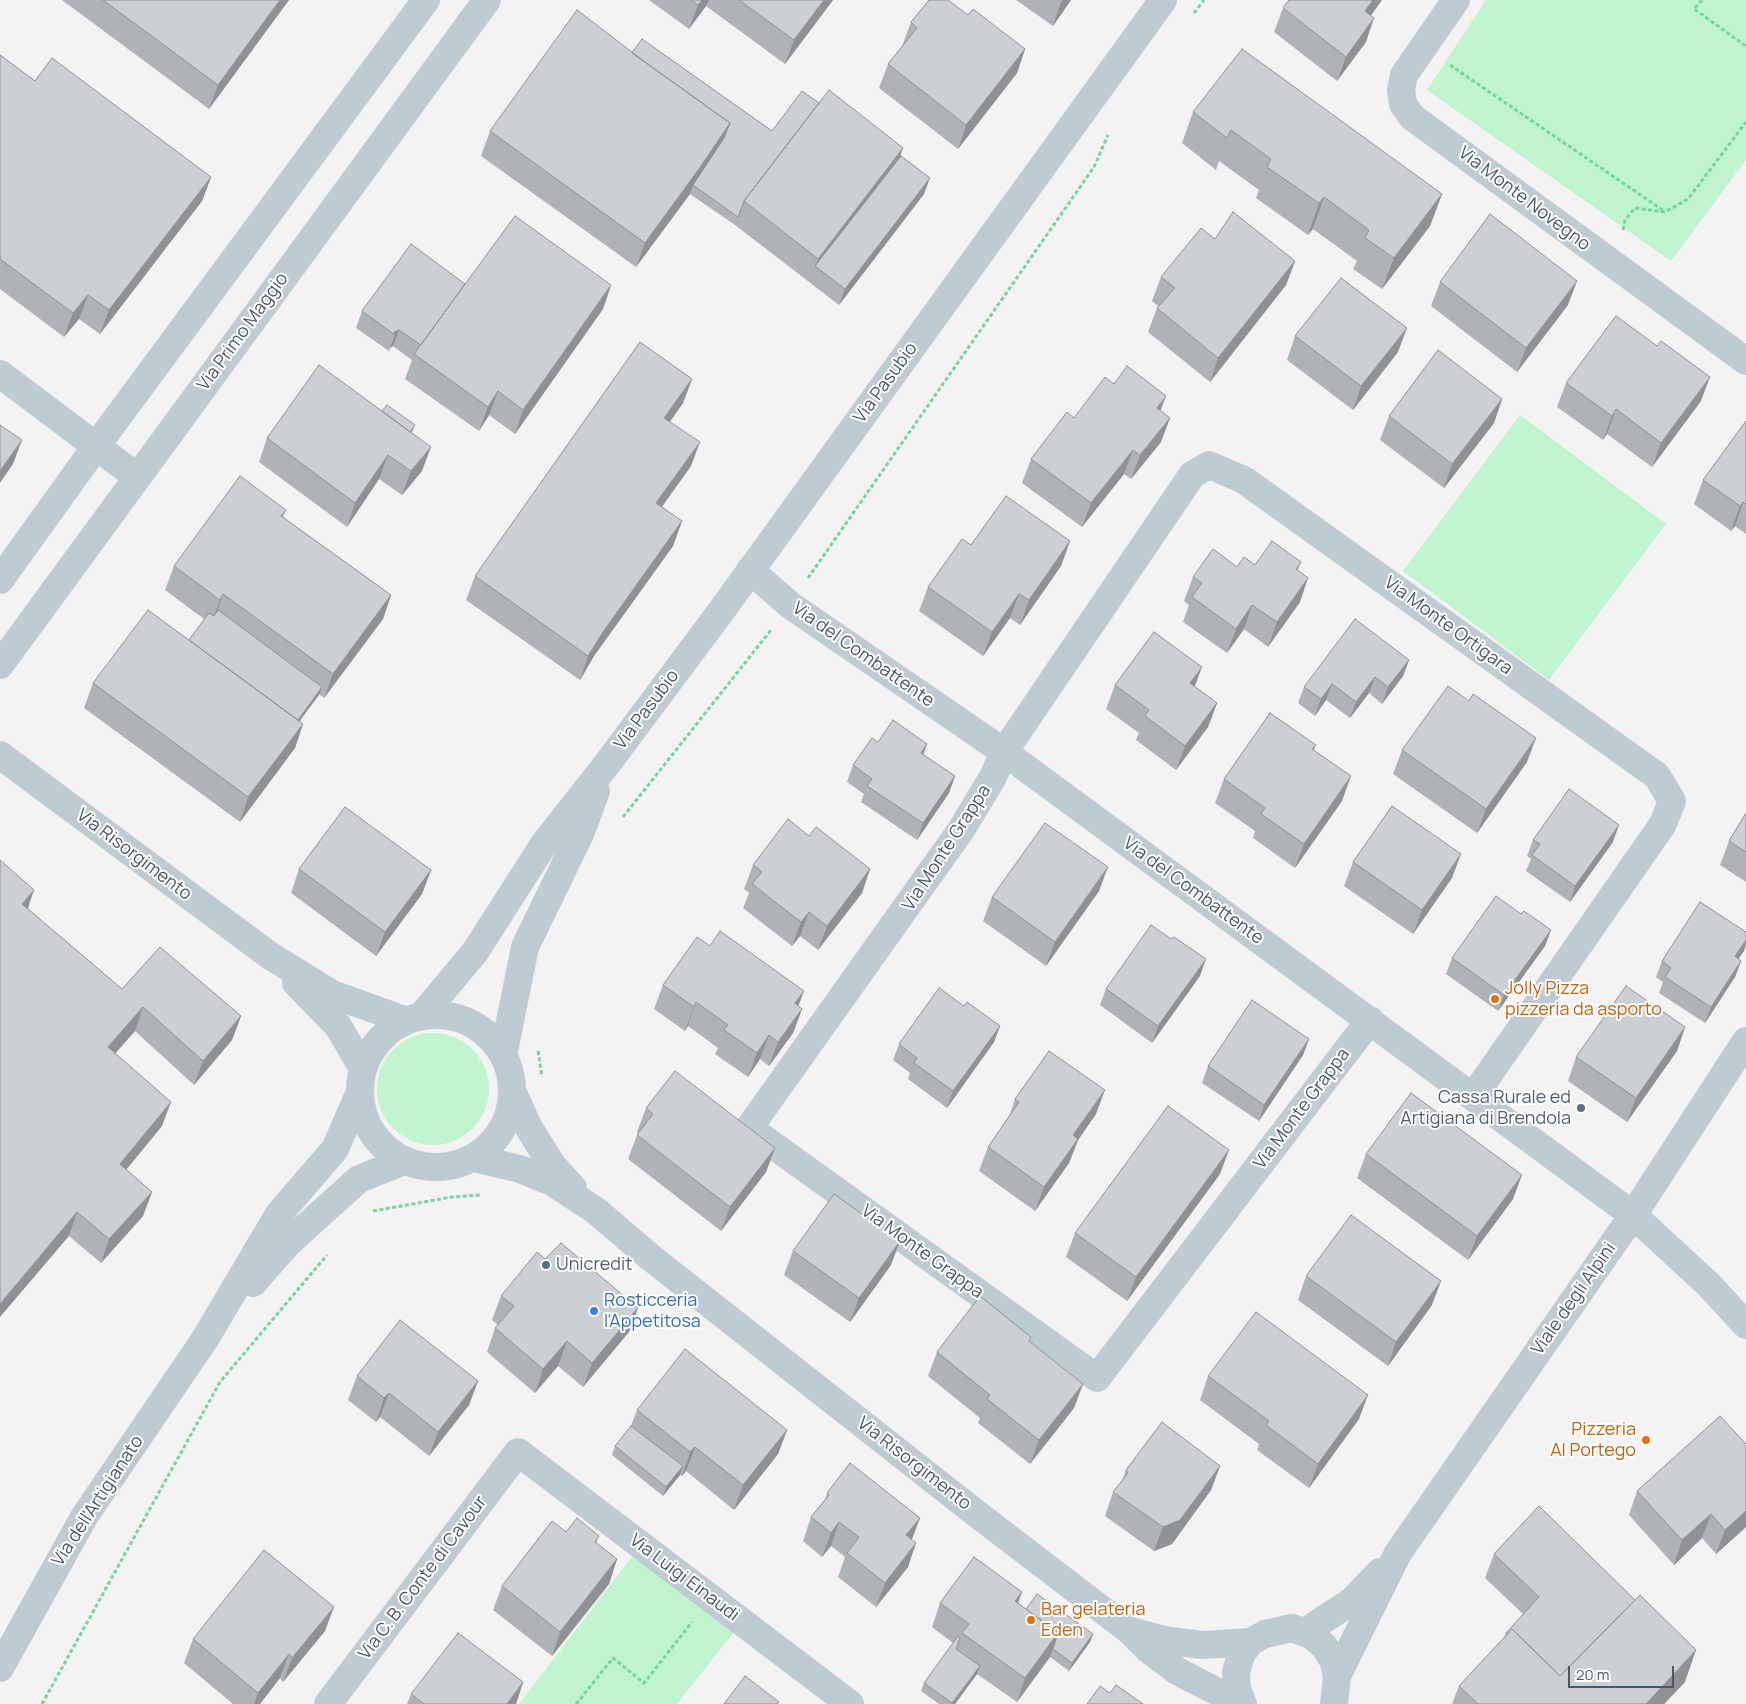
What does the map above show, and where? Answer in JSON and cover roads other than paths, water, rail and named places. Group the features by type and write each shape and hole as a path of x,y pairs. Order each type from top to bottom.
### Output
{"street":[{"path":"0,580 97,445 426,0"},
{"name":"Via Primo Maggio","path":"0,664 487,0"},
{"name":"Via Pasubio","path":"414,1017 475,952 544,844 607,764 750,570 1163,0"},
{"name":"Via Monte Novegno","path":"1456,0 1404,75 1401,90 1403,104 1412,117 1746,361"},
{"path":"0,374 137,476"},
{"name":"Via Monte Ortigara","path":"1004,752 1192,475 1209,465 1244,480 1657,776 1672,801 1663,824 1473,1097"},
{"name":"Via del Combattente","path":"750,570 790,605 1004,752 1370,1020 1576,1175 1633,1215 1708,1284 1746,1324"},
{"name":"Via Monte Grappa","path":"1004,752 993,777 961,830 749,1128 1097,1378 1370,1020"},
{"name":"Via Risorgimento","path":"0,755 269,955"},
{"name":"Via Pasubio","path":"504,1052 525,947 580,834 607,764"},
{"path":"269,955 332,994 414,1017 470,1020 504,1052"},
{"path":"269,955 338,1026 362,1067"},
{"path":"414,1017 378,1039 362,1067 359,1094 372,1134 404,1161 427,1167 452,1166 474,1158 498,1136 514,1095"},
{"name":"Viale degli Alpini","path":"1305,1632 1352,1601 1398,1553 1633,1215 1746,1041"},
{"name":"Via Risorgimento","path":"504,1052 514,1095 529,1128 552,1165 595,1210 650,1257 977,1514 1130,1631 1148,1650 1177,1671 1242,1704"},
{"name":"Via dell'Artigianato","path":"0,1668 84,1517 205,1339 279,1214 334,1149 359,1094"},
{"name":"Via Risorgimento","path":"474,1158 520,1169 552,1182 595,1210"},
{"name":"Via dell'Artigianato","path":"205,1339 289,1242 359,1179 404,1161"},
{"name":"Via Luigi Einaudi","path":"518,1452 850,1704"},
{"name":"Via C. B. Conte di Cavour","path":"328,1704 518,1452"},
{"name":"Viale degli Alpini","path":"1334,1693 1398,1553"},
{"path":"1130,1631 1164,1640 1202,1644 1250,1642 1264,1634 1280,1629 1292,1628 1305,1632 1324,1646 1333,1660 1334,1693"},
{"name":"Via Risorgimento","path":"1242,1704 1237,1689 1236,1672 1241,1655 1250,1642"}],"place":[{"name":"Jolly Pizza pizzeria da asporto","path":"1495,999"},
{"name":"Cassa Rurale ed Artigiana di Brendola","path":"1581,1108"},
{"name":"Unicredit","path":"546,1265"},
{"name":"Rosticceria l'Appetitosa","path":"594,1311"},
{"name":"Pizzeria Al Portego","path":"1646,1440"},
{"name":"Bar gelateria Eden","path":"1031,1620"}]}
